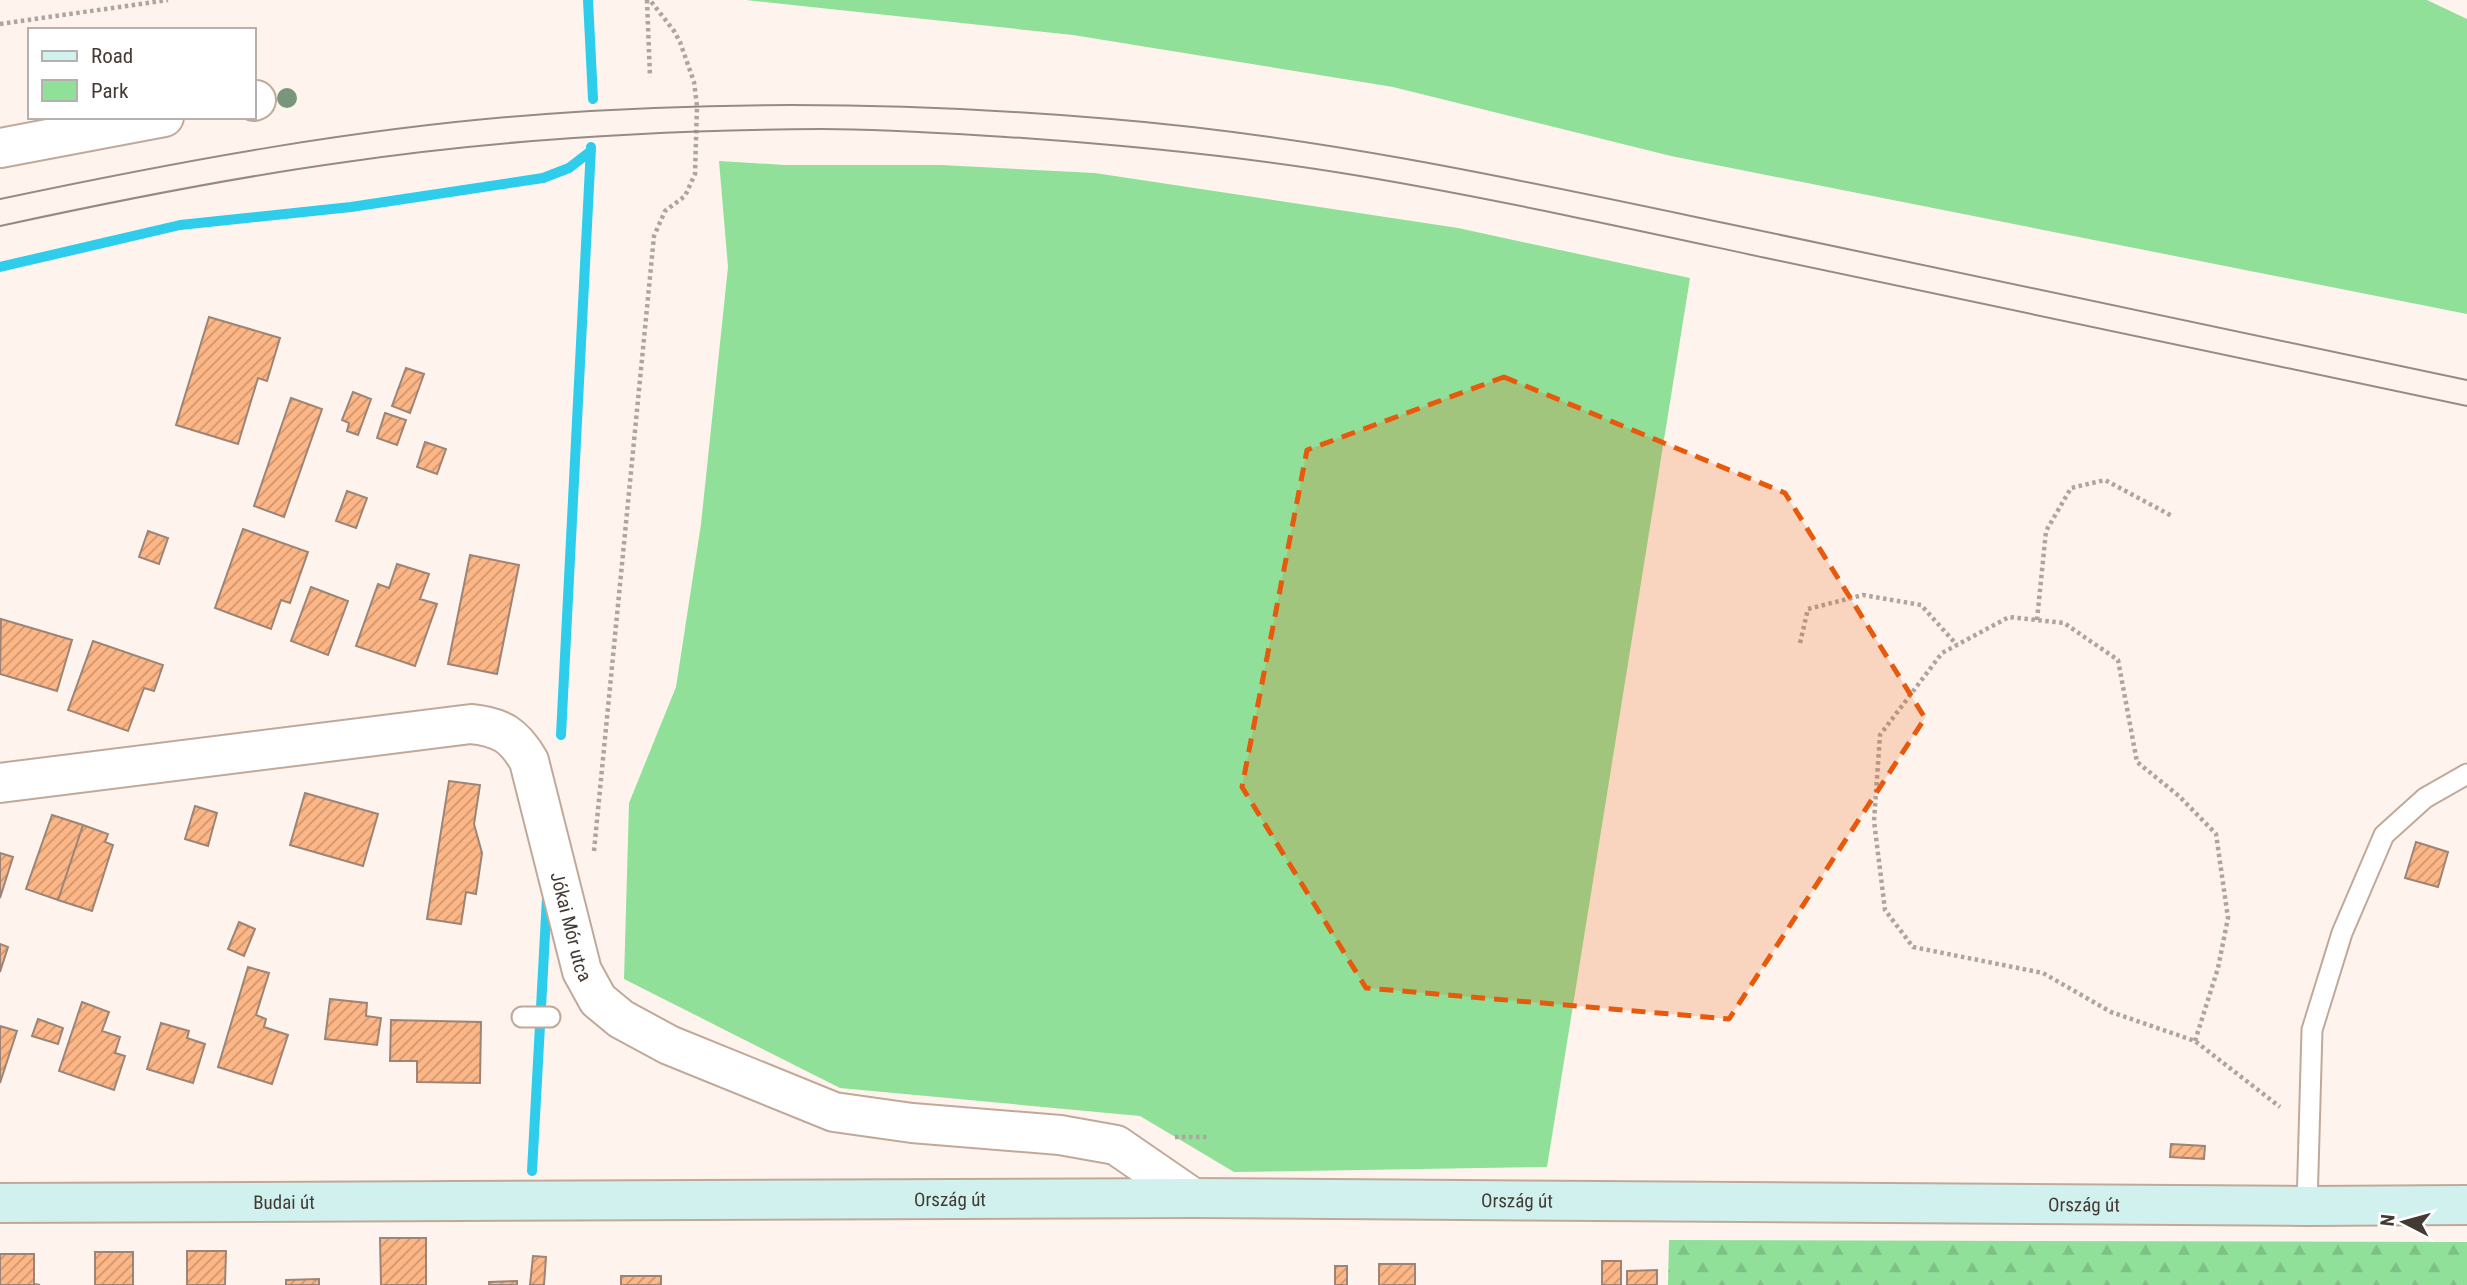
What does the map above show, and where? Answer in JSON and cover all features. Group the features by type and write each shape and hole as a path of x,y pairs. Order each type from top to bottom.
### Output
{"main road":[{"name":"Ország út","path":"566,1199 1193,1198 2467,1205"},
{"name":"Budai út","path":"0,1203 566,1199"}],"street":[{"path":"0,148 153,119"},
{"name":"Jókai Mór utca","path":"0,783 471,724 491,726 518,743 529,761 582,971 598,1000 621,1019 668,1045 834,1112 912,1123 1060,1135 1116,1145 1193,1198"}],"lane":[{"path":"2307,1206 2312,1030 2342,933 2385,835 2425,798 2467,774"},
{"path":"522,1017 550,1017"}],"path":[{"path":"0,24 168,0"},
{"path":"648,0 650,77"},
{"path":"593,860 654,236 666,211 685,196 695,174 697,106 694,82 674,31 648,0"},
{"path":"2037,620 2046,531 2071,488 2105,480 2172,516"},
{"path":"1800,643 1808,610 1863,594 1921,606 1957,645"},
{"path":"2195,1041 2218,968 2228,918 2216,834 2179,796 2137,762 2118,660 2064,623 2010,617 1942,653 1880,735 1874,821 1885,910 1913,947 2043,973 2111,1012 2195,1041 2309,1129"}],"highlighted area":[{"path":"1504,377 1785,493 1925,718 1729,1019 1366,988 1242,787 1307,450"}],"green space":[{"path":"746,0 2427,0 2467,19 2467,314 1671,156 1393,87 1073,35"},
{"path":"719,161 785,165 941,165 1095,173 1458,228 1690,278 1547,1167 1234,1172 1140,1116 840,1088 624,979 629,803 676,687 701,524 728,267"},
{"path":"1669,1240 2467,1242 2467,1285 1668,1285"}],"building":[{"path":"209,317 280,338 267,381 258,378 238,444 176,425"},
{"path":"406,368 424,374 410,413 392,406"},
{"path":"353,392 371,399 358,435 347,431 349,423 342,420"},
{"path":"291,398 322,409 284,517 254,506"},
{"path":"385,413 406,420 397,445 377,438"},
{"path":"425,442 446,449 437,474 417,467"},
{"path":"347,491 367,498 356,528 336,521"},
{"path":"243,529 308,552 290,603 281,600 271,629 215,608"},
{"path":"148,531 168,538 159,564 139,557"},
{"path":"470,555 519,565 497,674 448,664"},
{"path":"397,564 429,574 420,599 437,604 415,666 356,646 378,584 389,588"},
{"path":"311,587 348,601 328,655 291,641"},
{"path":"1,619 72,640 57,691 0,674"},
{"path":"93,641 163,665 154,691 144,688 128,731 68,710"},
{"path":"449,781 480,785 474,824 482,853 476,894 466,892 461,924 427,919"},
{"path":"305,793 378,814 363,866 290,845"},
{"path":"195,806 217,813 208,846 185,839"},
{"path":"52,815 83,825 58,900 26,889"},
{"path":"83,825 108,834 105,842 113,845 92,911 58,900"},
{"path":"2416,842 2448,852 2438,887 2405,878"},
{"path":"0,853 13,857 0,898"},
{"path":"239,922 255,929 244,956 228,949"},
{"path":"0,944 8,947 0,972"},
{"path":"248,967 269,973 256,1015 266,1019 264,1027 288,1035 272,1084 218,1067"},
{"path":"330,999 367,1003 366,1016 381,1018 377,1045 325,1039"},
{"path":"82,1002 109,1012 102,1031 120,1037 115,1053 125,1056 114,1090 59,1071"},
{"path":"38,1019 63,1028 58,1044 32,1036"},
{"path":"391,1020 481,1022 480,1083 417,1082 417,1061 390,1061"},
{"path":"161,1023 189,1031 187,1038 205,1044 193,1083 147,1069"},
{"path":"0,1026 17,1031 0,1083"},
{"path":"2171,1144 2205,1146 2204,1159 2170,1157"},
{"path":"380,1238 426,1238 426,1285 381,1285"},
{"path":"187,1251 226,1251 225,1285 187,1285"},
{"path":"95,1252 133,1252 133,1285 95,1285"},
{"path":"0,1254 34,1254 34,1284 40,1285 0,1285"},
{"path":"533,1256 546,1257 544,1285 530,1285"},
{"path":"1602,1261 1621,1261 1621,1285 1602,1285"},
{"path":"1379,1264 1415,1264 1415,1285 1379,1285"},
{"path":"1335,1266 1347,1266 1347,1285 1335,1285"},
{"path":"1657,1270 1657,1285 1627,1285 1627,1271"},
{"path":"621,1276 661,1276 661,1285 621,1285"},
{"path":"319,1279 319,1285 286,1285 286,1280"},
{"path":"517,1281 517,1285 489,1285 489,1282"}],"waterway":[{"path":"588,0 593,99"},
{"path":"561,735 591,147"},
{"path":"0,267 180,225 351,207 543,178 569,168 591,151"},
{"path":"532,1171 547,898"}],"tram line":[{"path":"0,199 272,147 408,127 546,114 687,107 828,105 1111,119 1267,137 1422,162 2467,380"},
{"path":"0,226 259,175 464,147 643,134 822,129 1023,138 1234,158 1411,185 2467,406"}]}
